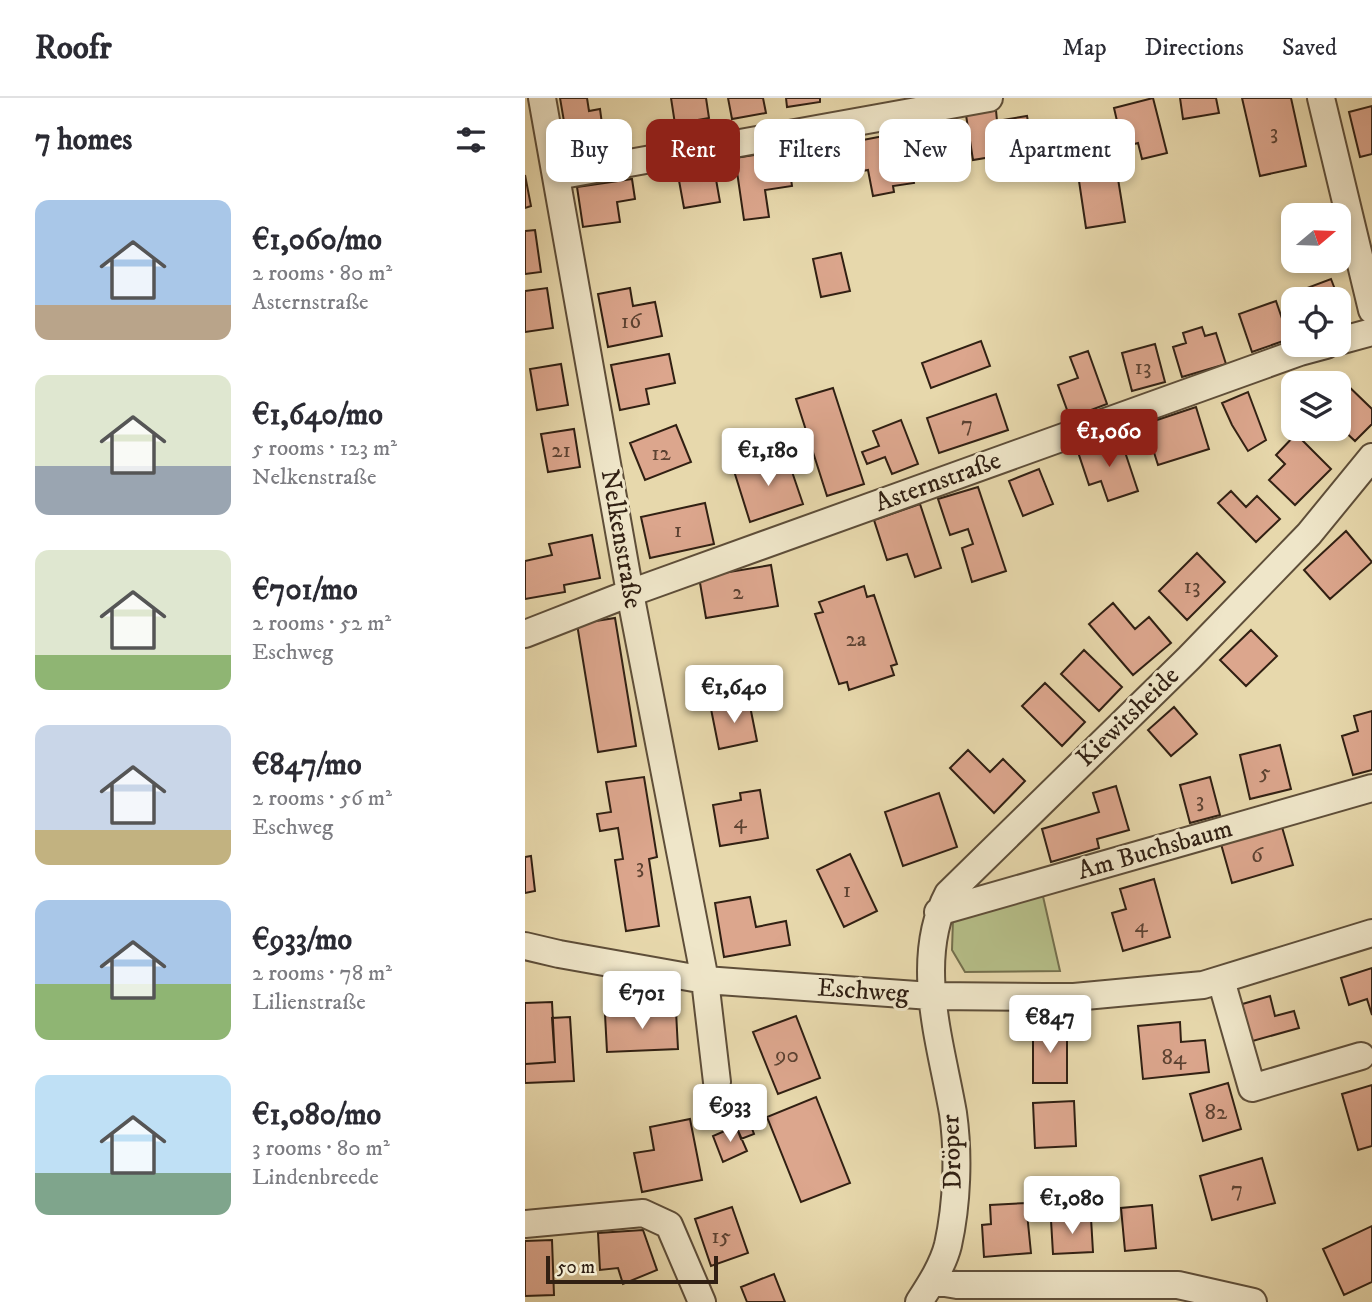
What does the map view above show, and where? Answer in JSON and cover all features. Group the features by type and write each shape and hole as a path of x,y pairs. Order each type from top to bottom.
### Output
{"street":[{"name":"Nelkenstraße","path":"542,98 546,119"},
{"path":"632,162 989,98"},
{"path":"1321,98 1372,310"},
{"name":"Nelkenstraße","path":"558,182 630,593 705,980 717,1082"},
{"path":"1351,338 1372,332"},
{"name":"Asternstraße","path":"525,634 630,593 1286,357"},
{"name":"Kiewitsheide","path":"931,996 938,912 948,894 1189,658 1309,534 1372,457"},
{"name":"Am Buchsbaum","path":"938,912 1372,788"},
{"name":"Eschweg","path":"525,946 705,980 931,996 1074,997 1212,982 1372,933"},
{"path":"1212,982 1252,1088 1361,1056"},
{"name":"Dröper","path":"926,1291 947,1247 954,1204 956,1156 953,1116 931,996"},
{"path":"525,1224 643,1213 670,1225 702,1302"},
{"path":"926,1291 957,1285 1178,1285 1253,1302"}],"green space":[{"path":"1042,892 1060,971 965,972 952,950 953,919"}],"building":[{"path":"560,98 587,98 589,111 600,109 601,119 564,119"},
{"path":"671,98 706,98 709,118 674,119"},
{"path":"728,98 763,98 766,113 732,119"},
{"path":"786,98 820,98 820,102 787,107"},
{"path":"1153,98 1167,153 1142,159 1138,143 1135,144 1135,119 1117,119 1114,108"},
{"path":"1180,98 1216,98 1219,113 1183,119"},
{"path":"1242,98 1291,98 1306,166 1260,176"},
{"path":"1372,106 1372,154 1360,157 1349,112"},
{"path":"996,110 997,119 985,119 985,158 973,160 971,119 967,119 966,115"},
{"path":"879,137 879,182 914,183 893,186 894,192 873,196 868,170 865,171 865,140"},
{"path":"754,155 754,182 791,182 792,186 765,190 769,217 744,220 738,182 740,157"},
{"path":"525,175 531,206 525,208"},
{"path":"632,179 635,199 617,202 620,222 583,227 577,187 632,182"},
{"path":"679,182 716,182 720,202 684,208"},
{"path":"1079,182 1119,182 1125,222 1086,228"},
{"path":"535,230 541,272 525,274 525,231"},
{"path":"841,253 850,291 821,297 813,259"},
{"path":"1331,279 1334,287 1310,287"},
{"path":"547,288 553,328 525,332 525,291"},
{"path":"630,288 633,306 655,302 662,336 608,347 598,294"},
{"path":"1276,301 1281,316 1281,342 1252,352 1239,314"},
{"path":"1202,327 1205,336 1216,333 1226,364 1182,377 1173,347 1186,343 1183,333"},
{"path":"981,341 990,366 931,388 922,363"},
{"path":"1155,344 1165,382 1132,391 1122,353"},
{"path":"1088,351 1107,404 1070,418 1058,385 1078,378 1070,357"},
{"path":"669,354 675,383 646,389 649,404 620,410 611,365"},
{"path":"561,364 568,405 537,410 530,369"},
{"path":"833,388 864,484 827,496 796,399"},
{"path":"1351,389 1372,409 1372,424 1355,441 1351,437"},
{"path":"1248,392 1266,440 1248,451 1222,403"},
{"path":"996,394 1008,430 939,453 927,418"},
{"path":"1196,407 1209,449 1158,465 1145,424"},
{"path":"901,420 918,464 892,474 885,457 867,464 862,452 879,446 873,431"},
{"path":"676,425 691,462 645,480 630,443"},
{"path":"574,429 580,467 548,472 541,434"},
{"path":"1120,437 1138,491 1108,501 1101,481 1089,485 1078,452"},
{"path":"1289,441 1303,441 1331,469 1295,505 1269,480 1285,464 1276,455"},
{"path":"786,454 803,504 750,522 734,471"},
{"path":"1039,469 1053,504 1023,516 1009,481"},
{"path":"978,487 1006,571 972,582 962,548 973,544 968,529 950,535 938,499"},
{"path":"1231,491 1246,507 1257,496 1280,519 1256,542 1218,503"},
{"path":"705,503 714,544 650,558 641,517"},
{"path":"920,504 941,568 915,577 907,554 887,560 874,520"},
{"path":"1346,531 1372,562 1330,599 1304,570"},
{"path":"592,535 600,578 564,585 565,592 525,599 525,561 552,555 549,544"},
{"path":"1197,553 1225,582 1187,620 1159,591"},
{"path":"771,565 778,606 706,618 699,577"},
{"path":"864,586 867,597 874,595 897,664 891,666 894,675 849,690 847,682 839,684 815,614 823,612 819,602"},
{"path":"1113,603 1135,629 1149,617 1171,643 1133,675 1089,624"},
{"path":"615,618 636,746 598,752 577,624"},
{"path":"1251,630 1277,656 1246,686 1220,660"},
{"path":"1084,650 1122,687 1099,711 1061,674"},
{"path":"1045,683 1085,722 1062,746 1022,706"},
{"path":"749,701 757,741 719,749 711,709"},
{"path":"1174,707 1197,734 1171,756 1148,730"},
{"path":"1372,711 1372,770 1353,775 1342,736 1358,731 1354,716"},
{"path":"1280,745 1291,789 1250,799 1240,755"},
{"path":"968,750 990,772 1003,759 1025,781 994,813 950,768"},
{"path":"644,777 657,857 649,859 659,926 626,931 615,860 623,859 618,828 600,831 597,814 611,812 606,782"},
{"path":"1210,777 1220,815 1190,823 1180,785"},
{"path":"1116,786 1129,830 1097,839 1099,848 1051,862 1042,829 1099,812 1093,793"},
{"path":"760,790 768,838 720,846 713,805 741,800 740,793"},
{"path":"939,793 957,847 903,866 885,812"},
{"path":"1282,827 1293,865 1232,883 1221,844"},
{"path":"850,854 877,911 844,927 817,870"},
{"path":"531,856 535,891 525,893 525,857"},
{"path":"1154,879 1170,937 1123,951 1112,913 1126,909 1120,889"},
{"path":"750,897 756,927 786,921 790,945 724,957 715,903"},
{"path":"1372,968 1372,1015 1367,999 1349,1005 1341,978"},
{"path":"1270,996 1275,1016 1294,1011 1299,1028 1249,1042 1239,1005"},
{"path":"552,1002 555,1062 525,1064 525,1003"},
{"path":"676,1011 678,1049 607,1052 605,1014"},
{"path":"796,1016 820,1078 778,1094 753,1032"},
{"path":"570,1017 574,1081 525,1083 525,1064 555,1062 552,1018"},
{"path":"1180,1022 1181,1042 1205,1040 1209,1072 1143,1079 1138,1026"},
{"path":"1033,1027 1067,1027 1067,1083 1033,1083"},
{"path":"1228,1083 1241,1129 1203,1141 1190,1094"},
{"path":"1372,1085 1372,1146 1358,1150 1342,1094"},
{"path":"816,1097 850,1183 801,1202 767,1117"},
{"path":"1074,1101 1076,1146 1035,1148 1033,1103"},
{"path":"744,1107 754,1134 741,1139 731,1113"},
{"path":"690,1119 702,1180 642,1192 634,1153 654,1150 650,1127"},
{"path":"736,1126 747,1151 723,1162 713,1136"},
{"path":"1262,1158 1275,1203 1212,1220 1200,1176"},
{"path":"1026,1203 1031,1253 984,1257 982,1225 991,1224 990,1205"},
{"path":"1152,1205 1156,1248 1125,1251 1121,1208"},
{"path":"732,1207 748,1253 711,1266 695,1219"},
{"path":"1091,1218 1093,1252 1053,1254 1051,1220"},
{"path":"1372,1226 1372,1282 1344,1295 1323,1249"},
{"path":"643,1230 657,1270 623,1284 618,1268 600,1270 598,1233"},
{"path":"552,1240 554,1295 525,1296 525,1241"},
{"path":"774,1274 785,1302 747,1302 741,1287"}]}
